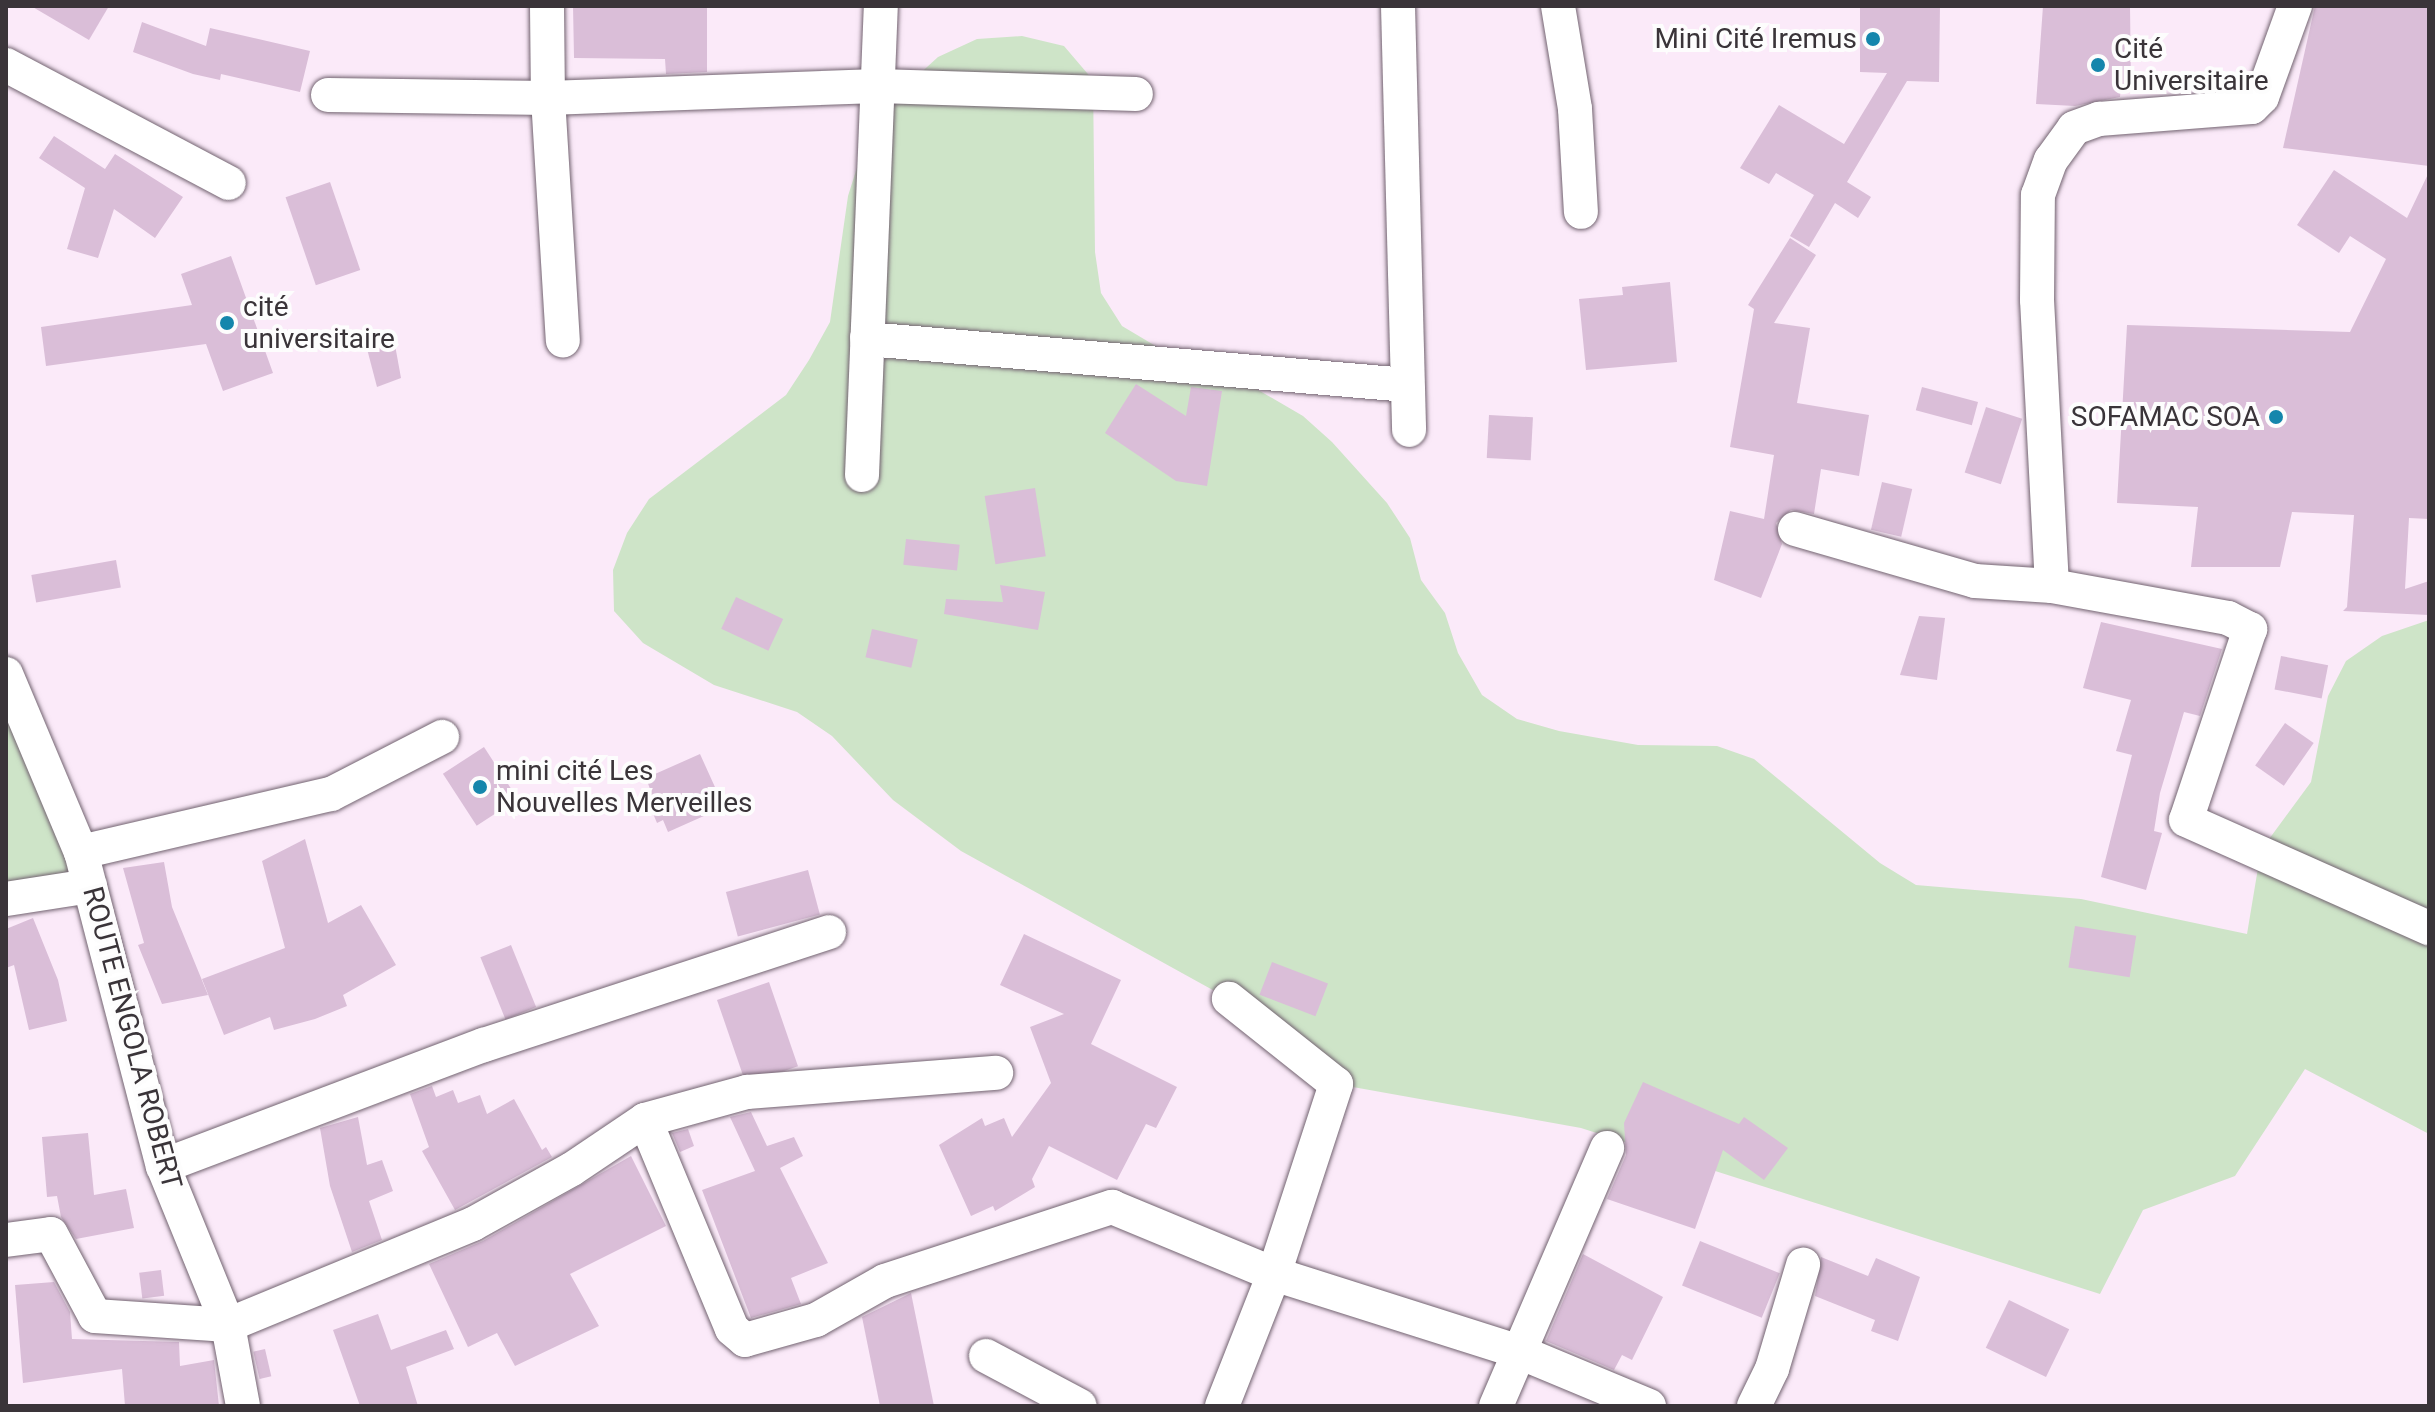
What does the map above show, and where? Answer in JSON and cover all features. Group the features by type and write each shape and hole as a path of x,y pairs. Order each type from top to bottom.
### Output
{"street":[{"path":"547,6 548,98 563,341"},
{"path":"862,475 881,6"},
{"path":"1398,6 1409,430"},
{"path":"1558,6 1575,109 1581,212"},
{"path":"2052,586 2037,300 2038,195 2051,160 2074,128 2099,119 2252,107 2262,97 2295,6"},
{"path":"6,65 92,115 229,183"},
{"path":"328,95 548,98 878,86 1136,94"},
{"path":"867,339 1407,385"},
{"path":"1795,529 1975,581 2052,586 2228,618 2250,629 2186,820 2429,928"},
{"name":"ROUTE ENGOLA ROBERT","path":"6,674 81,852 163,1166 228,1325 243,1406"},
{"path":"81,852 331,794 442,737"},
{"path":"6,899 90,886"},
{"path":"163,1166 484,1045 829,932"},
{"path":"1222,1406 1274,1274 1336,1084 1229,999"},
{"path":"6,1240 51,1234 95,1316 228,1325 473,1224 572,1169 645,1120 747,1092 996,1073"},
{"path":"645,1120 732,1329 745,1340 816,1320 885,1281 1099,1208 1112,1207 1274,1274 1517,1351 1649,1406"},
{"path":"1496,1406 1517,1351 1607,1148"},
{"path":"1754,1406 1772,1369 1803,1265"},
{"path":"986,1356 1080,1406"}],"green space":[{"path":"1022,36 1064,46 1093,80 1095,252 1101,293 1122,326 1159,348 1229,373 1303,416 1332,442 1387,503 1410,538 1421,580 1445,613 1458,653 1482,695 1517,719 1559,731 1638,745 1717,746 1754,759 1880,863 1916,885 2081,899 2247,934 2261,850 2311,782 2328,696 2346,661 2382,636 2429,620 2429,1134 2305,1069 2235,1176 2143,1210 2100,1294 1581,1128 1336,1084 1229,999 961,851 893,800 832,736 797,712 714,685 643,643 614,611 613,570 627,533 649,499 786,395 809,360 830,322 848,196 860,158 903,89 938,57 977,39"},
{"path":"6,674 85,883 6,895"}],"building":[{"path":"31,6 109,6 89,40"},
{"path":"573,6 707,6 707,72 666,74 665,59 574,58"},
{"path":"1860,6 1940,6 1939,82 1907,81 1847,182 1871,197 1858,218 1835,203 1809,247 1790,236 1814,195 1776,173 1769,184 1740,168 1779,105 1844,144 1887,73 1860,72"},
{"path":"2043,6 2130,6 2131,86 2121,85 2120,97 2075,106 2036,104"},
{"path":"2315,6 2429,6 2429,166 2283,148"},
{"path":"142,22 206,46 210,28 310,51 300,92 221,74 220,80 193,74 133,52"},
{"path":"54,136 105,169 115,154 183,197 155,238 114,209 98,258 67,249 85,188 39,158"},
{"name":"SOFAMAC SOA","path":"2334,170 2407,218 2429,172 2429,519 2409,518 2405,589 2429,581 2429,615 2343,611 2347,607 2354,515 2292,512 2280,567 2191,567 2198,507 2117,503 2127,325 2350,332 2386,259 2350,236 2339,253 2297,225"},
{"path":"330,182 360,270 316,285 286,197"},
{"path":"1790,238 1816,255 1774,323 1810,328 1797,403 1869,415 1859,476 1821,469 1814,514 1791,510 1776,523 1782,544 1761,598 1714,580 1730,511 1764,519 1774,455 1730,447 1754,309 1748,305"},
{"path":"231,256 273,373 223,391 206,344 46,366 41,327 192,305 181,274"},
{"path":"1670,282 1677,362 1586,370 1579,299 1623,295 1622,287"},
{"path":"393,334 401,378 377,387 366,345"},
{"path":"1136,384 1186,416 1191,387 1222,391 1207,486 1176,481 1105,433"},
{"path":"1922,387 1978,402 1972,425 1916,410"},
{"path":"1986,407 2022,419 2001,484 1965,473"},
{"path":"1489,415 1533,417 1531,460 1487,458"},
{"path":"1882,482 1912,489 1901,537 1871,530"},
{"path":"1035,488 1046,556 995,564 985,496"},
{"path":"906,539 960,545 957,571 903,565"},
{"path":"116,560 121,588 36,603 31,575"},
{"path":"1000,585 1045,592 1038,630 944,614 946,599 1003,602"},
{"path":"736,597 783,619 768,651 721,629"},
{"path":"1919,616 1945,618 1937,680 1900,675"},
{"path":"2101,622 2222,649 2200,716 2184,712 2160,793 2154,831 2162,833 2146,890 2101,877 2132,755 2116,751 2131,700 2083,688"},
{"path":"872,629 918,640 911,668 865,657"},
{"path":"2281,656 2328,665 2322,699 2275,689"},
{"path":"2285,723 2314,743 2284,786 2255,766"},
{"name":"mini cité Les Nouvelles Merveilles","path":"484,747 518,799 477,826 443,774"},
{"path":"700,754 724,807 668,832 663,820 657,823 644,792 650,789 646,778"},
{"path":"305,839 328,923 361,905 396,965 343,995 347,1006 274,1030 270,1017 224,1035 202,979 285,948 262,861"},
{"path":"164,862 172,907 208,995 162,1004 138,945 144,943 123,868"},
{"path":"808,870 820,914 738,936 726,892"},
{"path":"33,918 58,980 67,1021 29,1030 14,965 6,968 6,929"},
{"path":"2075,926 2136,936 2130,977 2068,967"},
{"path":"1024,934 1121,980 1091,1044 1177,1087 1156,1128 1146,1124 1117,1180 1049,1146 1032,1179 1035,1187 995,1211 993,1206 971,1216 939,1145 982,1118 985,1126 1004,1118 1012,1137 1051,1083 1030,1027 1064,1014 1000,985"},
{"path":"511,945 536,1007 506,1019 480,957"},
{"path":"1272,962 1328,984 1315,1016 1259,995"},
{"path":"769,982 798,1066 746,1084 717,1000"},
{"path":"1643,1082 1739,1124 1744,1117 1788,1148 1764,1180 1723,1150 1695,1229 1607,1199 1626,1155 1624,1123"},
{"path":"432,1086 436,1097 453,1090 458,1103 480,1095 487,1114 514,1099 542,1150 546,1147 552,1157 455,1210 422,1151 429,1147 410,1094"},
{"path":"751,1112 767,1146 794,1137 803,1156 780,1168 828,1263 791,1278 801,1304 751,1318 702,1190 755,1171 730,1117"},
{"path":"358,1117 367,1165 382,1160 393,1191 369,1201 382,1240 352,1252 330,1186 320,1128"},
{"path":"688,1129 694,1146 680,1152 672,1133"},
{"path":"88,1133 94,1195 126,1189 134,1228 76,1239 61,1217 57,1196 47,1197 42,1137"},
{"path":"631,1156 666,1226 570,1274 599,1326 515,1366 497,1333 468,1347 429,1264 483,1241"},
{"path":"1700,1241 1780,1273 1762,1318 1682,1286"},
{"path":"1583,1254 1663,1297 1632,1360 1622,1355 1614,1370 1546,1341"},
{"path":"1821,1257 1868,1276 1876,1258 1920,1277 1898,1341 1871,1331 1875,1320 1815,1296"},
{"path":"161,1270 164,1296 142,1298 139,1273"},
{"path":"54,1282 70,1312 72,1339 179,1342 180,1366 214,1360 219,1406 125,1406 122,1369 23,1383 15,1285"},
{"path":"911,1293 934,1406 880,1406 862,1317"},
{"path":"2009,1300 2069,1329 2046,1377 1986,1348"},
{"path":"378,1314 391,1350 446,1330 454,1349 406,1367 418,1406 360,1406 333,1330"},
{"path":"265,1349 271,1376 260,1379 253,1352"}],"place":[{"name":"Mini Cité Iremus","path":"1873,39"},
{"name":"Cité Universitaire","path":"2098,65"},
{"name":"cité universitaire","path":"227,323"},
{"name":"SOFAMAC SOA","path":"2276,417"},
{"name":"mini cité Les Nouvelles Merveilles","path":"480,787"}]}
